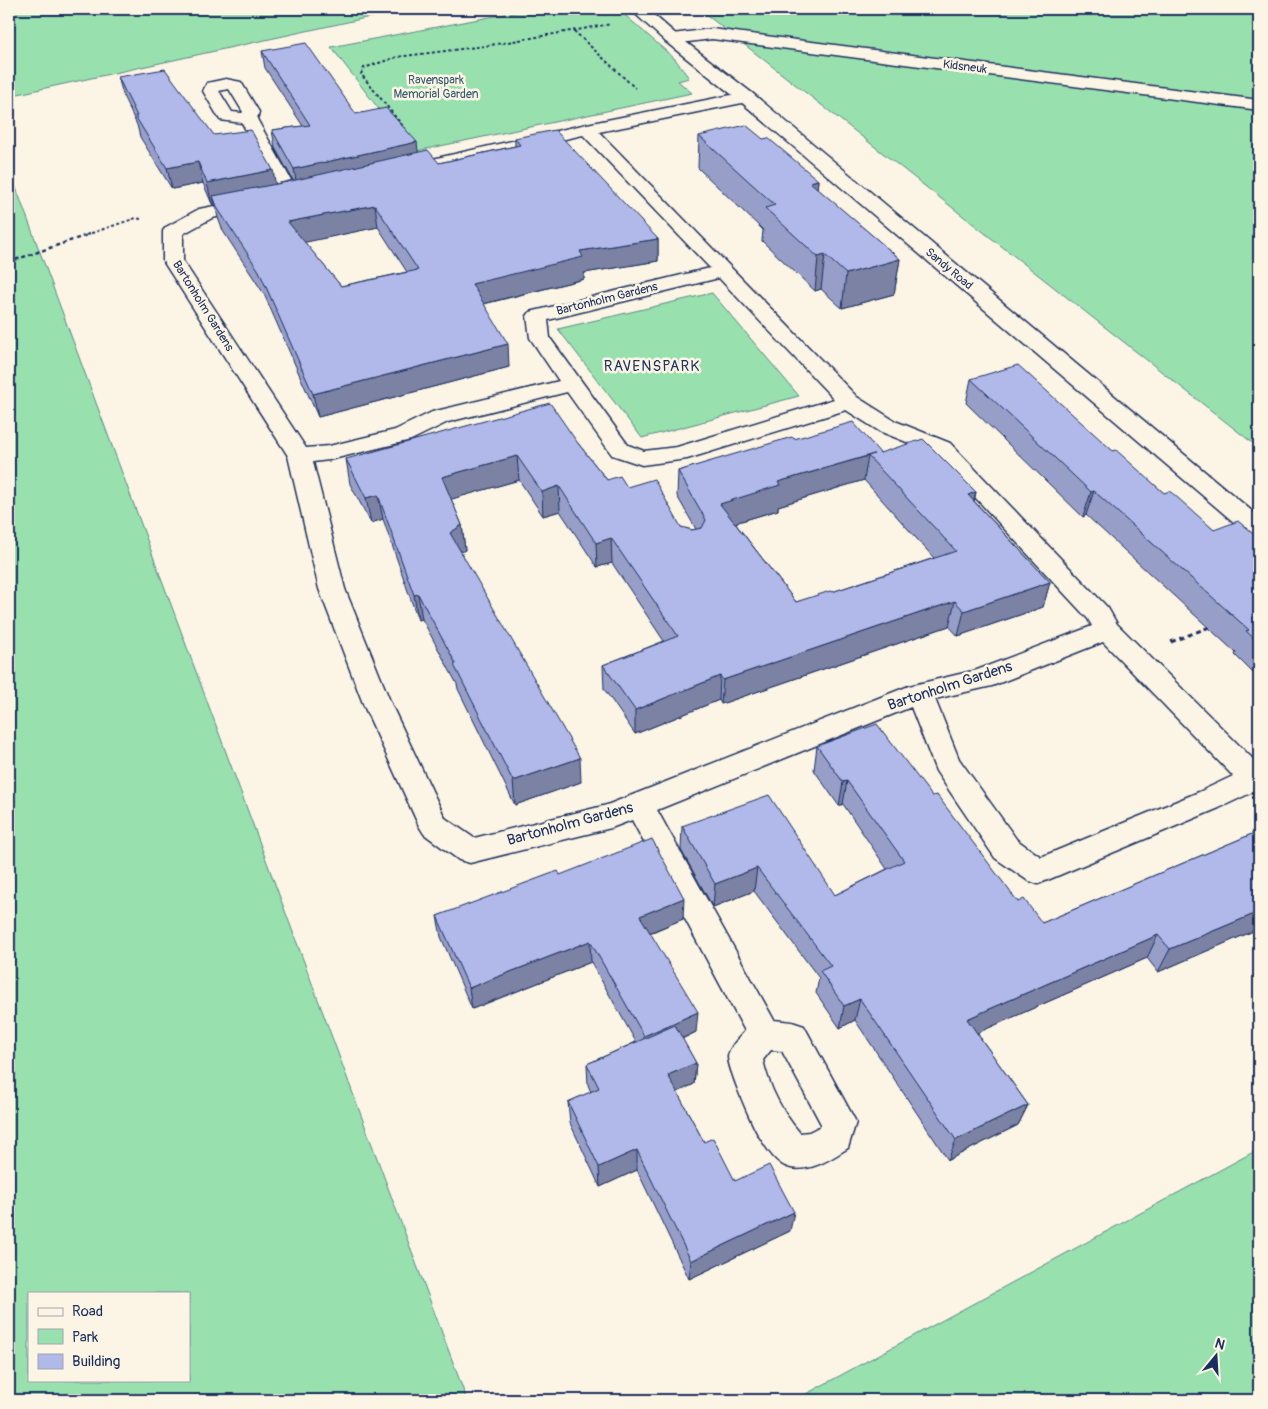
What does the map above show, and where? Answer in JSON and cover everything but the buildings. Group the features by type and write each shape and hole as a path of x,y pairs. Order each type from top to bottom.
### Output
{"street":[{"name":"Sandy Road","path":"643,13 672,39 746,97 1259,530"},
{"name":"Kidsneuk","path":"672,39 712,34 1259,106"},
{"path":"386,175 587,129 746,97"},
{"name":"Bartonholm Gardens","path":"248,120 300,194 206,213 173,231 172,261 300,456 332,589 378,706 434,826 470,851 611,816 919,693 982,679 1107,630"},
{"path":"587,129 849,402 887,426 942,448 1099,614 1107,630 1257,778 1038,871 1006,849 946,763 919,693"},
{"name":"Bartonholm Gardens","path":"723,271 537,316 540,338 620,450 647,467 679,454 849,402"},
{"path":"300,456 329,453 403,435 440,417 572,384"},
{"path":"639,805 764,1034"}],"path":[{"path":"434,164 360,74 364,68 397,56 485,46 573,30 643,13"},
{"path":"573,30 662,114"},
{"path":"9,262 136,218 190,222"},
{"path":"1133,656 1214,626"}],"green space":[{"path":"9,9 407,9 9,96"},
{"name":"Ravenspark Memorial Garden","path":"532,9 618,9 675,59 689,78 678,81 692,93 412,152 331,47"},
{"path":"699,9 1259,9 1259,448"},
{"path":"9,169 467,1400 9,1400"},
{"path":"712,293 799,396 642,438 558,329"},
{"path":"1259,1149 1259,1400 795,1400"}],"district":[{"name":"RAVENSPARK","path":"652,366"}]}
